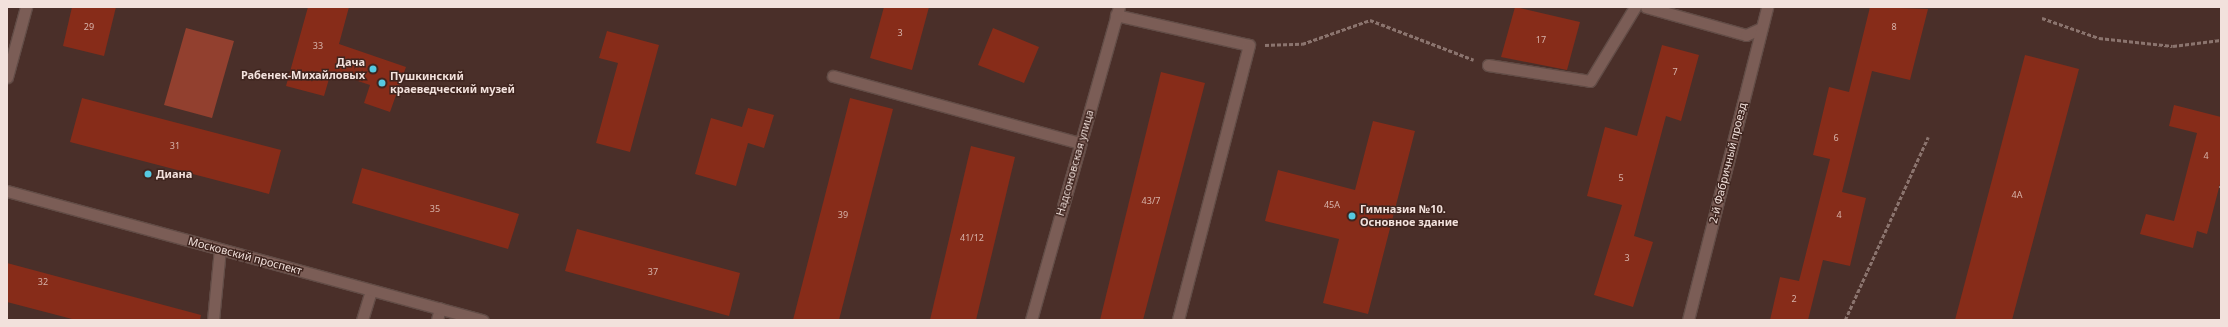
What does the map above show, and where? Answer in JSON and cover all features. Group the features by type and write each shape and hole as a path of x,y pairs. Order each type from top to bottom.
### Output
{"street":[{"path":"7,77 12,39 26,7"},
{"path":"1488,65 1590,81 1636,7"},
{"path":"1646,7 1746,35 1762,28"},
{"name":"2-й Фабричный проезд","path":"1688,320 1767,7"},
{"path":"1117,11 1249,45 1178,320"},
{"name":"Надсоновская улица","path":"1031,320 1117,11"},
{"path":"833,76 1080,143"},
{"name":"Московский проспект","path":"7,191 483,320"},
{"path":"213,320 220,249"},
{"path":"362,320 371,290"},
{"path":"437,320 440,308"}],"path":[{"path":"2042,18 2099,38 2173,46 2221,40"},
{"path":"1249,45 1302,44 1370,20 1488,65"},
{"path":"1845,320 1928,137"}],"shaded area":[{"path":"186,28 234,41 212,118 164,105"}],"building":[{"path":"72,7 116,7 104,56 63,46"},
{"path":"308,7 349,7 339,44 406,67 390,112 364,103 370,85 331,72 324,96 286,86"},
{"path":"884,7 929,7 912,70 870,58"},
{"path":"1515,7 1580,22 1567,70 1501,57"},
{"path":"1870,7 1928,9 1910,80 1872,71 1842,192 1866,198 1850,266 1823,260 1808,320 1770,320 1780,277 1799,281 1830,159 1813,155 1829,87 1849,92"},
{"path":"993,28 1039,47 1024,83 978,65"},
{"path":"607,31 659,45 630,152 596,143 618,63 599,58"},
{"path":"1662,45 1699,55 1681,121 1666,116 1634,236 1653,242 1633,307 1594,295 1622,205 1587,196 1605,127 1637,136"},
{"path":"2025,55 2079,69 2012,320 1955,320"},
{"path":"1161,72 1205,83 1143,320 1100,320"},
{"path":"82,98 281,150 269,194 70,142"},
{"path":"850,98 893,109 839,320 793,320"},
{"path":"2174,105 2221,117 2221,180 2207,234 2197,231 2193,248 2140,234 2146,214 2174,221 2197,133 2169,126"},
{"path":"748,108 774,115 764,148 748,143 736,186 695,174 711,118 742,127"},
{"path":"1373,121 1415,131 1368,314 1323,303 1339,239 1265,221 1278,170 1355,190"},
{"path":"971,146 1015,157 976,320 930,320"},
{"path":"362,168 519,214 508,249 352,203"},
{"path":"577,229 740,273 729,316 565,271"},
{"path":"7,263 201,315 200,320 76,320 7,302"}],"place":[{"name":"Дача Рабенек-Михайловых","path":"373,69"},
{"name":"Пушкинский краеведческий музей","path":"382,83"},
{"name":"Диана","path":"148,174"},
{"name":"Гимназия №10. Основное здание","path":"1352,216"}]}
